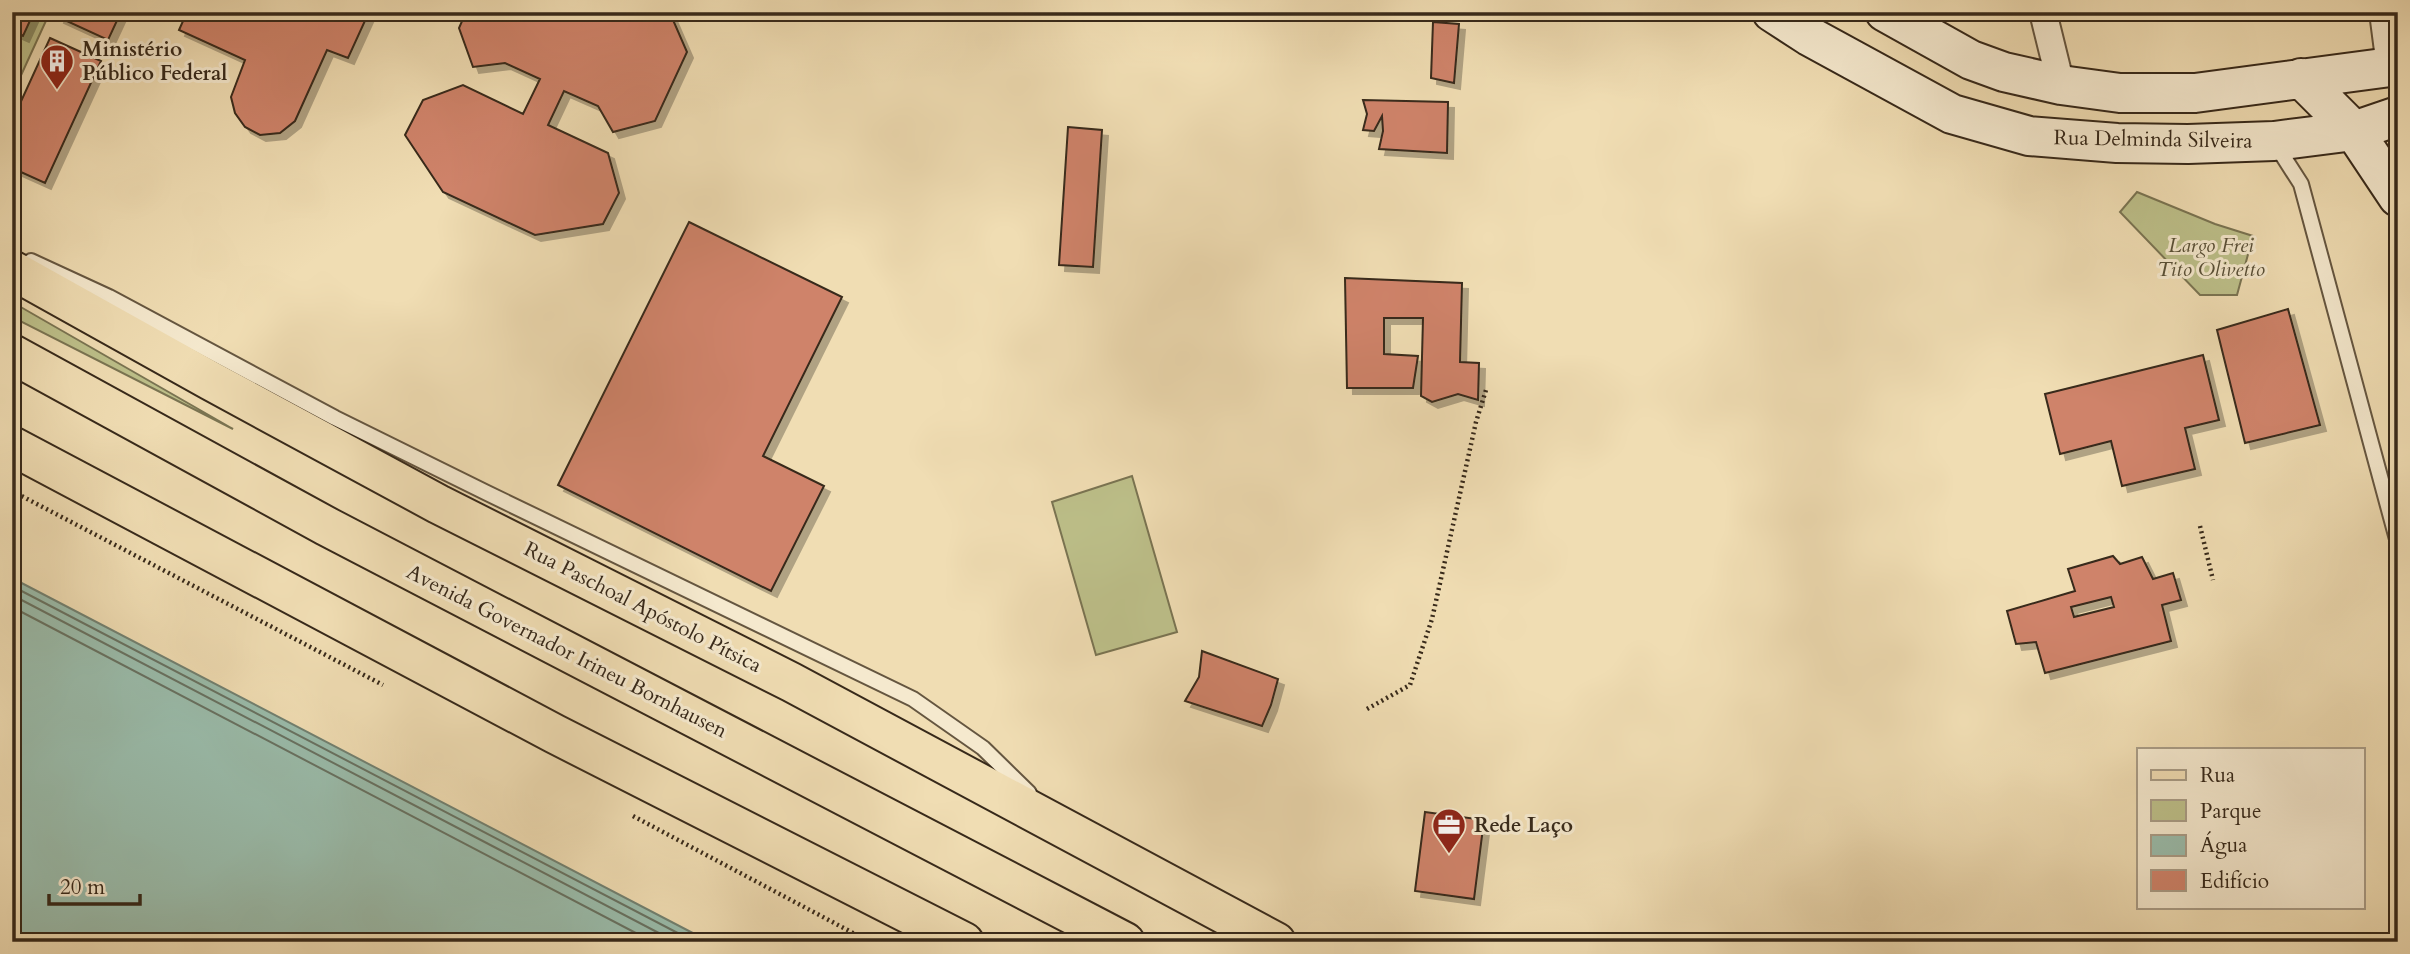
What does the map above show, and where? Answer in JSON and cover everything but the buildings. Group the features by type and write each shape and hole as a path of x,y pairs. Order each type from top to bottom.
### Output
{"main road":[{"name":"Rua Delminda Silveira","path":"1772,12 1809,36 1952,114 2029,136 2117,143 2274,141 2354,131 2398,116"},
{"path":"1885,12 1971,60 2004,72 2061,85 2120,93 2195,93 2394,66"},
{"path":"2301,78 2354,131 2398,197"},
{"path":"2188,144 2207,110 2239,86"},
{"name":"Rua Paschoal Apóstolo Pítsica","path":"12,270 438,504 791,682 1276,942"},
{"name":"Avenida Governador Irineu Bornhausen","path":"12,354 327,526 1125,942"},
{"path":"12,446 555,734 964,942"}],"street":[{"path":"1909,12 1931,31 1938,43"},
{"path":"2043,12 2061,85"},
{"path":"2383,12 2394,66"}],"lane":[{"path":"2274,141 2301,184 2398,543"},
{"path":"12,257 26,259 109,297 335,418 913,699 983,748 1068,831"}],"path":[{"path":"1367,709 1410,685 1432,619 1476,422 1486,390"},
{"path":"2200,526 2213,580"}],"green space":[{"path":"12,12 50,12 12,95"},
{"name":"Largo Frei Tito Olivetto","path":"2137,192 2215,224 2253,236 2237,295 2200,295 2120,212"},
{"path":"12,302 233,429 12,317"},
{"path":"1132,476 1177,632 1096,655 1052,502"}],"water":[{"path":"12,578 710,942 12,942"}],"place":[{"name":"Ministério Público Federal","path":"57,91"},
{"name":"Rede Laço","path":"1449,855"}]}
